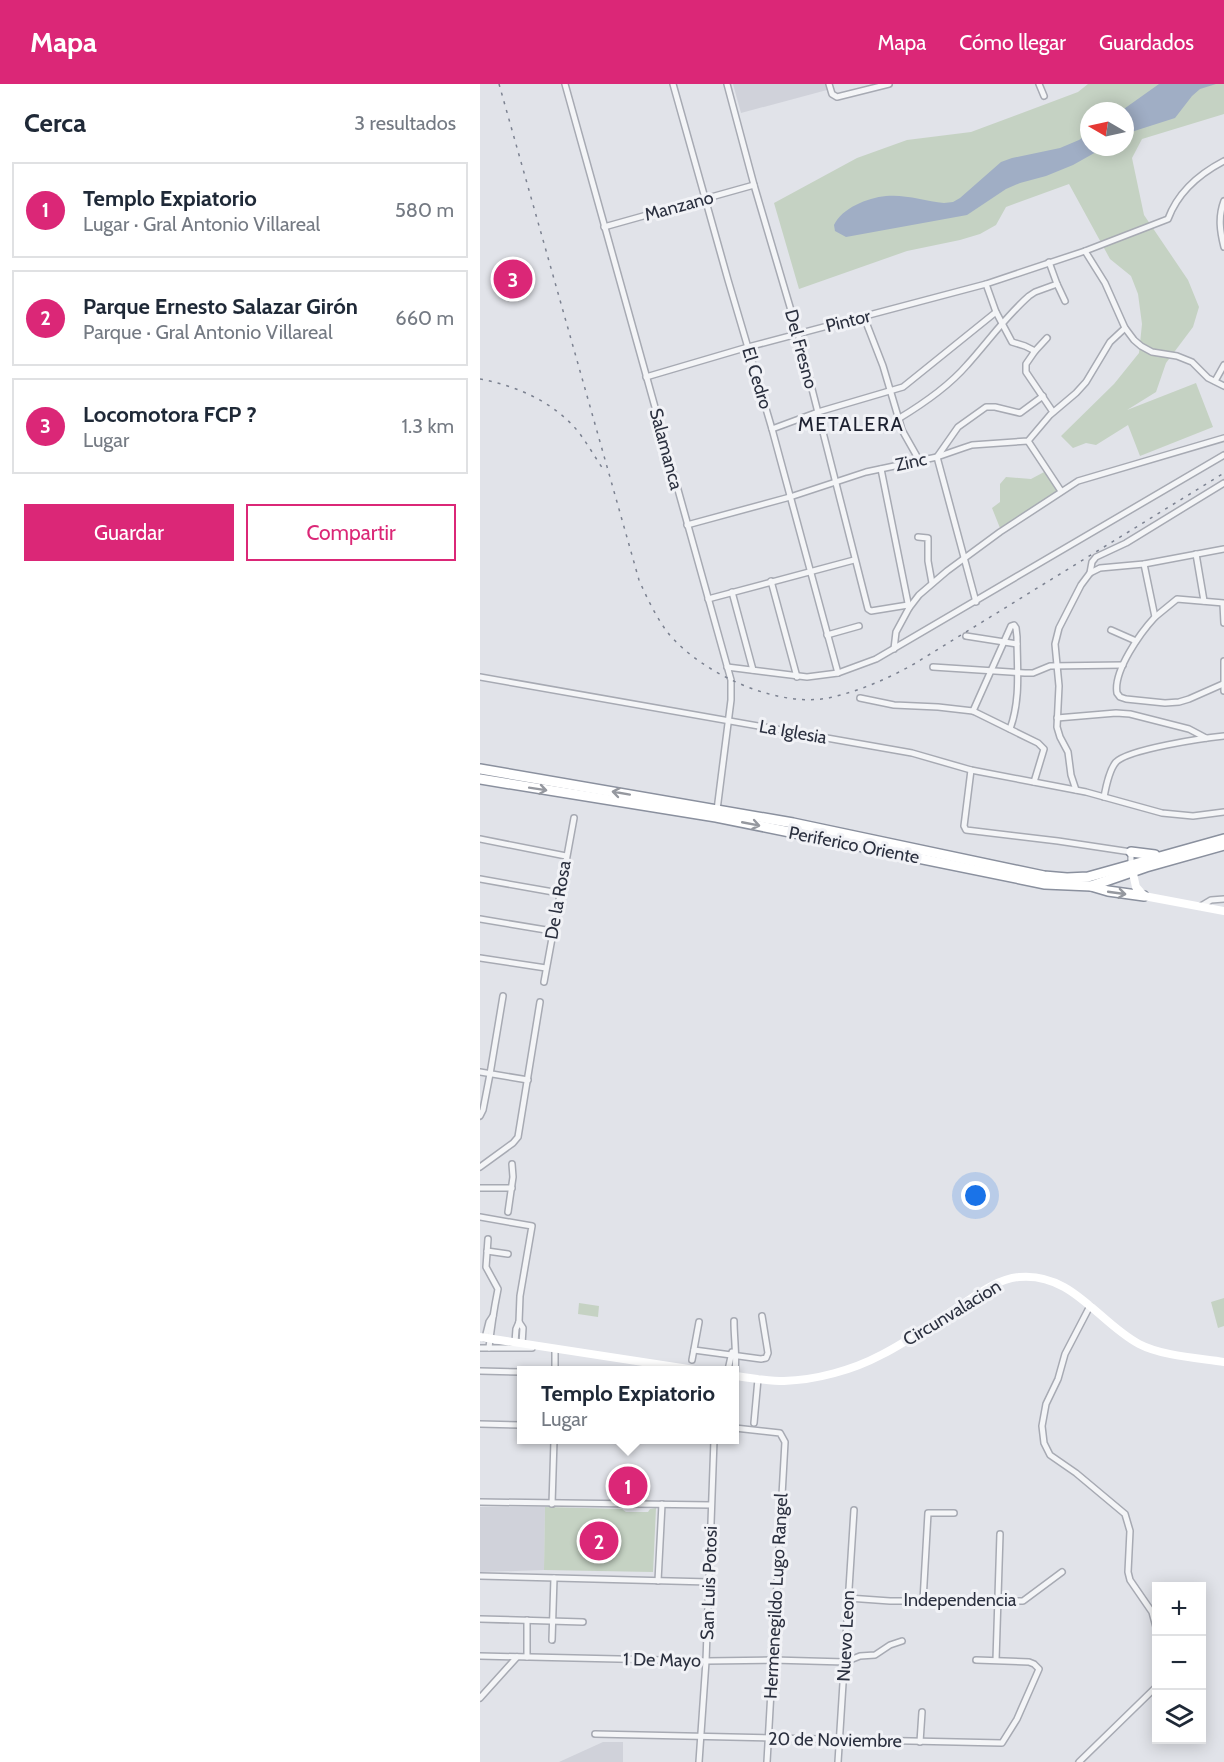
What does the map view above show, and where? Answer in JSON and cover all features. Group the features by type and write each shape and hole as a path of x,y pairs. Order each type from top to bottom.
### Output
{"highway":[{"name":"Periferico Oriente","path":"480,769 717,813 1045,884 1091,886 1161,856 1224,839"},
{"name":"Periferico Oriente","path":"480,779 793,823 1044,876 1088,877 1224,845"},
{"path":"1131,852 1161,856"},
{"path":"1091,886 1107,891 1144,896"}],"street":[{"name":"Salamanca","path":"565,84 731,680 729,721 717,813"},
{"name":"El Cedro","path":"673,84 772,429 838,673"},
{"name":"Del Fresno","path":"727,84 798,334 869,611 909,607"},
{"path":"830,84 832,94 837,97 889,84"},
{"path":"1039,84 1044,96"},
{"name":"Pintor","path":"646,377 748,347 986,284 1084,251 1168,219 1176,202 1190,185 1224,161"},
{"name":"Manzano","path":"604,227 754,185"},
{"path":"1224,201 1220,214 1220,226 1224,247"},
{"path":"1084,251 1105,283 1125,328 1134,340 1158,354 1185,359 1196,365 1206,377 1224,386"},
{"path":"1049,262 1065,301"},
{"path":"986,284 1002,325 1014,344 1025,345 1035,351"},
{"path":"898,419 921,405 950,382 1031,294 1057,284"},
{"path":"772,429 818,412 891,392 907,385 996,312"},
{"path":"864,317 883,366 902,430 919,460"},
{"path":"1061,491 1028,441 1053,412 1070,399 1086,382 1110,342 1125,328"},
{"path":"1047,338 1026,364 1026,372 1053,412"},
{"path":"1215,381 1224,365"},
{"path":"976,602 937,457 958,427 986,407 1020,413 1043,396"},
{"path":"894,649 896,632 909,607 919,595 963,559 1061,491 1085,478 1224,438"},
{"name":"Zinc","path":"687,525 790,498 881,469 937,457 972,445 1028,441"},
{"path":"727,667 797,677 818,676 838,673 876,659 1224,456"},
{"path":"881,469 909,607"},
{"path":"1076,790 1071,775 1068,752 1058,733 1058,666 1055,644 1059,628 1074,597 1090,573 1092,562 1096,557 1126,543 1224,483"},
{"path":"918,537 928,538 928,561 932,583"},
{"path":"1090,573 1100,568 1144,564 1224,549"},
{"path":"1196,554 1204,601"},
{"path":"708,599 855,560"},
{"path":"1144,564 1155,617"},
{"path":"771,581 797,677"},
{"path":"732,592 753,670"},
{"path":"1223,684 1189,699 1172,703 1126,699 1118,695 1116,689 1116,682 1123,666 1144,629 1177,599 1224,604 1224,623"},
{"path":"973,711 1011,626 1014,625 1017,644 1017,707 1010,729"},
{"path":"827,635 859,626"},
{"path":"1111,630 1136,641"},
{"path":"966,636 1017,644"},
{"path":"1224,661 1224,691"},
{"path":"933,668 1029,673 1050,666 1123,666"},
{"name":"La Iglesia","path":"480,677 912,753 971,770 1104,796 1150,811 1200,816 1224,812"},
{"path":"860,698 894,705 973,711 1038,743 1044,749 1034,782"},
{"path":"1057,718 1130,714 1189,729 1206,738"},
{"path":"1104,796 1114,766 1123,757 1183,741 1224,736"},
{"path":"971,770 964,826 966,830 1131,852 1136,887 1144,896 1224,911"},
{"name":"De la Rosa","path":"544,982 574,818"},
{"path":"480,840 566,856"},
{"path":"480,879 559,893"},
{"path":"1201,906 1211,900 1224,899"},
{"path":"480,918 552,931"},
{"path":"480,958 546,968"},
{"path":"480,1116 490,1074 503,996"},
{"path":"480,1167 516,1140 540,1002"},
{"path":"480,1072 528,1080"},
{"path":"508,1212 512,1188 512,1164"},
{"path":"480,1188 512,1188"},
{"path":"480,1217 532,1226 520,1296 519,1322 523,1328 519,1343"},
{"path":"488,1239 486,1267 498,1287 493,1323 485,1338 489,1348"},
{"path":"487,1251 508,1254"},
{"name":"Circunvalacion","path":"739,1376 783,1381 803,1379 853,1367 880,1356 991,1287 1018,1277 1041,1277 1071,1290 1124,1334 1145,1347 1224,1362"},
{"path":"1090,1306 1065,1354 1058,1379 1046,1404 1042,1426 1044,1443 1050,1455 1076,1473 1125,1514 1130,1531 1128,1572 1130,1580 1152,1612"},
{"path":"694,1350 764,1359 768,1353 762,1316"},
{"path":"734,1321 736,1366"},
{"path":"692,1360 699,1322"},
{"path":"485,1338 664,1366"},
{"path":"480,1348 552,1348"},
{"path":"552,1348 554,1366"},
{"path":"729,1366 730,1355 734,1348"},
{"path":"480,1371 517,1372"},
{"path":"754,1423 758,1379"},
{"path":"480,1424 517,1425"},
{"name":"Hermenegildo Lugo Rangel","path":"739,1428 780,1433 785,1442 767,1762"},
{"path":"552,1504 554,1444"},
{"name":"San Luis Potosi","path":"699,1762 706,1661 714,1444"},
{"path":"480,1502 711,1505"},
{"path":"658,1581 662,1504"},
{"name":"Nuevo Leon","path":"838,1762 854,1510"},
{"path":"923,1601 928,1513 954,1513"},
{"path":"976,1660 996,1660 1000,1534"},
{"name":"Independencia","path":"848,1598 923,1601 1023,1600 1062,1572"},
{"path":"480,1576 709,1582"},
{"path":"552,1640 554,1578"},
{"path":"480,1619 583,1622"},
{"path":"527,1657 528,1620"},
{"name":"1 De Mayo","path":"480,1656 845,1662 860,1656 875,1655 890,1645 902,1641"},
{"path":"480,1698 517,1657"},
{"name":"20 de Noviembre","path":"595,1734 1002,1743 1017,1719 1039,1669 1034,1664 996,1660"},
{"path":"1079,1762 1153,1690"},
{"path":"920,1742 922,1712"}],"shaded area":[{"path":"733,84 825,84 827,90 741,113"},
{"path":"480,1507 545,1507 544,1570 480,1572"},
{"path":"603,1742 623,1742 623,1762 559,1762"}],"green space":[{"path":"1088,84 1224,84 1224,114 1142,139 1134,154 1134,102 1080,102 1080,156 1133,156 1144,215 1188,280 1199,307 1193,327 1166,363 1156,392 1127,410 1196,383 1213,427 1140,456 1128,425 1096,445 1086,443 1073,448 1061,436 1114,384 1139,353 1142,324 1138,294 1131,276 1110,259 1069,184 1006,207 996,225 980,234 907,251 799,289 774,203 857,158 907,140 971,132 1078,92"},
{"path":"1046,471 1059,490 1000,528 992,508 1000,502 1000,484 1006,477 1031,479"},
{"path":"1224,1298 1224,1326 1218,1328 1211,1302"},
{"path":"579,1303 599,1306 598,1317 578,1314"},
{"path":"545,1507 622,1509 626,1512 648,1512 656,1508 653,1572 544,1570"}],"water":[{"path":"1159,84 1216,84 1200,89 1175,118 1134,131 1134,102"},
{"path":"1079,140 1080,156 1089,156 1046,176 1006,189 967,215 846,237 835,231 834,225 838,219 849,209 863,202 893,196 944,203 953,202 1001,162 1060,148"}],"railway":[{"path":"499,84 639,580 668,633 683,648 721,675 766,693 812,700 833,697 875,683 914,664 1224,473"},
{"path":"480,379 522,391 560,413 580,434 603,469"}],"place":[{"name":"Locomotora FCP ?","path":"513,279"},
{"name":"Templo Expiatorio","path":"628,1486"},
{"name":"Parque Ernesto Salazar Girón","path":"599,1541"}],"district":[{"name":"METALERA","path":"851,424"}]}
